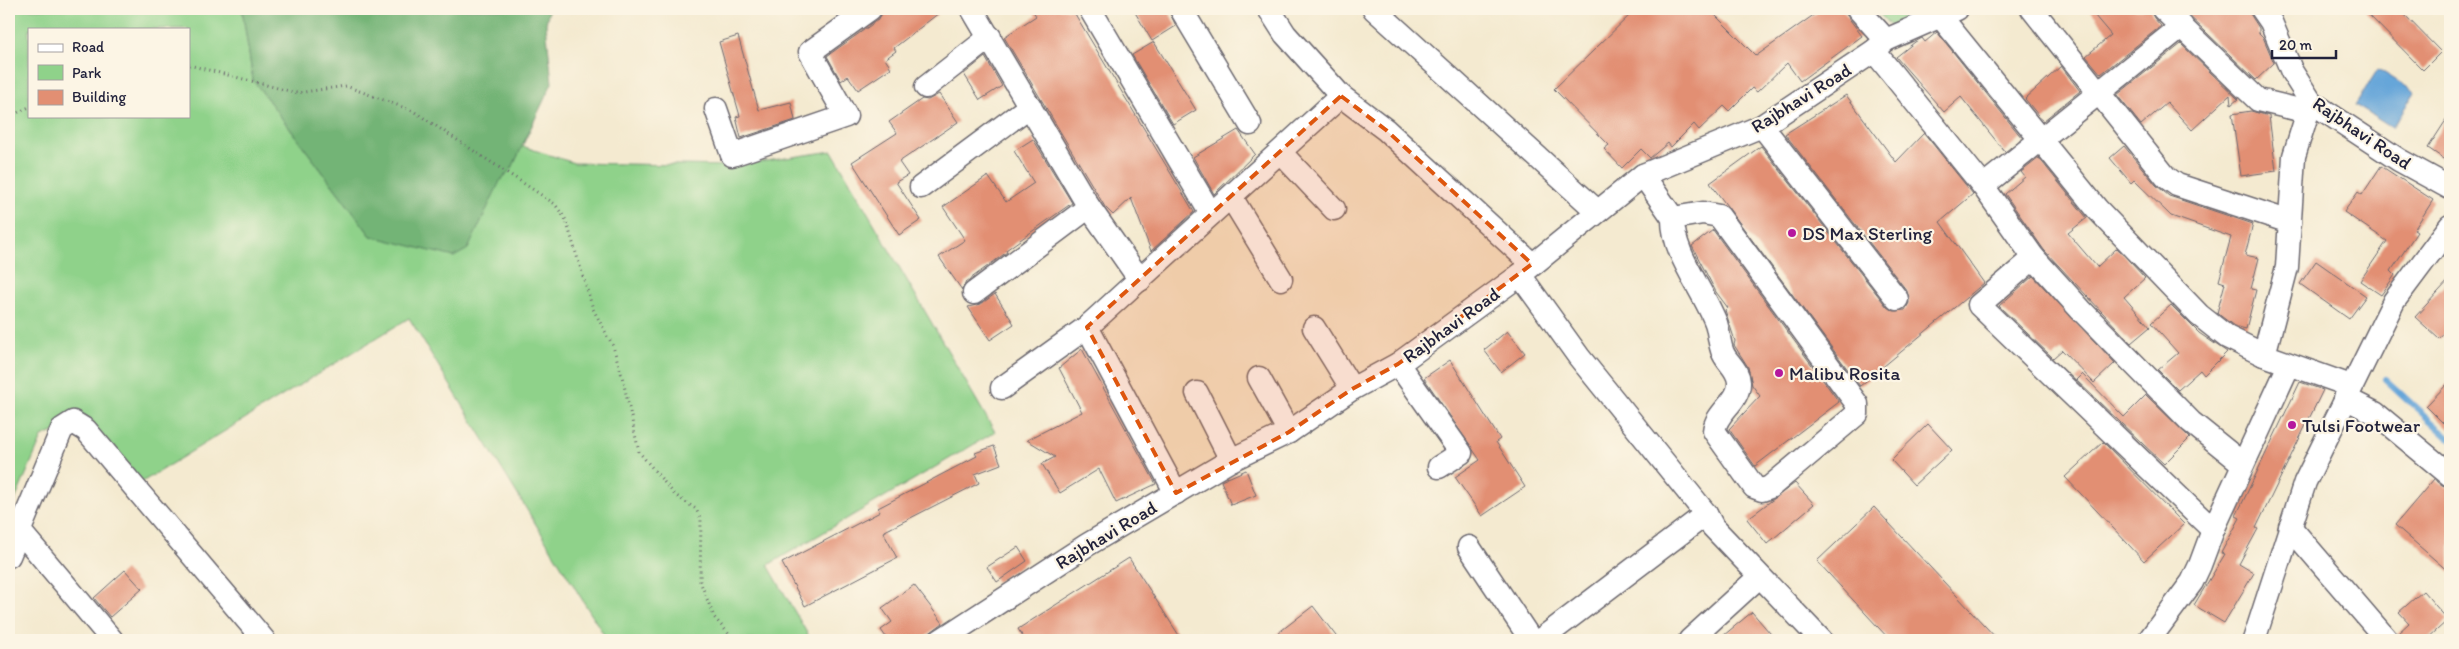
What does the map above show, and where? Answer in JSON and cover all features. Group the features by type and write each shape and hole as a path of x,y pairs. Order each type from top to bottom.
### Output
{"street":[{"path":"716,109 732,155 846,116 810,52 870,9"},
{"path":"972,9 1089,207 1140,280"},
{"path":"1090,9 1211,214"},
{"path":"1181,9 1250,124"},
{"path":"1269,9 1284,34 1340,96 1386,130 1526,270 1597,380 1706,514 1713,527 1821,640"},
{"path":"1374,9 1597,211"},
{"path":"1858,9 1880,45 2034,258 2081,310 2191,422 2243,464"},
{"path":"2032,9 2171,181 2290,222"},
{"path":"2163,9 2258,100 2310,107 2294,156 2287,267 2264,355"},
{"name":"Rajbhavi Road","path":"2262,9 2271,22 2292,72 2310,107 2398,160 2450,188"},
{"path":"1949,13 2042,141 2097,209 2199,315 2227,337 2348,392 2450,475"},
{"name":"Rajbhavi Road","path":"941,640 1087,545 1231,460 1289,432 1352,389 1398,364 1526,270 1643,175 1762,126 1880,45 1949,13"},
{"path":"1983,186 2042,141 2098,92 2182,26"},
{"path":"926,87 990,37"},
{"path":"1002,388 1087,327 1280,153 1340,96"},
{"path":"921,187 1030,106"},
{"path":"1762,126 1897,299"},
{"path":"1280,153 1334,209"},
{"path":"1643,175 1673,218 1673,229 1681,256 1696,278 1716,324 1722,352 1738,373 1740,384 1738,394 1715,421 1714,431 1754,487 1762,490 1770,487 1857,414 1857,404 1719,216 1703,214 1673,218"},
{"path":"1231,196 1281,279"},
{"path":"974,293 1089,207"},
{"path":"2254,640 2305,482 2394,301 2450,226"},
{"path":"2034,258 1979,305 2213,530"},
{"path":"1087,327 1176,493"},
{"path":"1314,328 1352,389"},
{"path":"1398,364 1461,453 1439,468"},
{"path":"2149,640 2192,582 2213,530 2289,365"},
{"path":"1260,378 1289,432"},
{"path":"1197,393 1231,460"},
{"path":"9,556 62,429 73,422 86,430 264,640"},
{"path":"1540,640 1706,514"},
{"path":"2290,527 2386,640"},
{"path":"19,530 112,640"},
{"path":"1470,547 1531,640"},
{"path":"1690,640 1759,577"}],"path":[{"path":"190,65 297,93 346,86 413,111 555,204 566,220 593,309 612,346 622,376 639,452 675,495 696,509 701,519 700,581 714,617 734,640"},
{"path":"9,117 28,108"}],"highlighted area":[{"path":"1341,96 1386,130 1532,264 1398,364 1352,389 1289,432 1176,493 1087,327"}],"green space":[{"path":"9,9 242,9 253,80 371,236 500,181 512,168 522,146 574,163 733,166 832,151 995,432 768,565 811,640 607,640 409,318 137,485 79,421 42,437 9,514"},
{"path":"242,9 549,9 546,24 552,83 512,168 500,181 468,249 454,257 371,236 253,80"},
{"path":"1875,9 1942,9 1895,31"}],"water":[{"path":"2378,69 2415,92 2392,128 2355,105"}],"building":[{"path":"885,9 944,9 894,48 896,51 885,59 891,68 858,90 848,76 841,81 827,56 878,20"},
{"path":"1032,9 1072,9 1194,212 1151,251 1131,198 1113,215 1105,207 1004,37 1036,16"},
{"path":"1133,9 1168,9 1176,26 1152,41"},
{"path":"1636,9 1709,9 1756,56 1822,9 1842,9 1862,36 1800,81 1787,63 1757,92 1752,88 1729,111 1724,106 1699,130 1694,124 1671,147 1668,143 1650,158 1641,149 1622,168 1604,149 1609,145 1554,89"},
{"path":"2089,9 2150,9 2154,18 2161,26 2101,74 2086,56 2111,35"},
{"path":"2182,9 2247,9 2259,28 2259,33 2263,37 2274,63 2256,80"},
{"path":"2363,9 2399,9 2441,52 2423,70"},
{"path":"1937,32 2022,138 2005,152 1961,97 1944,112 1896,57 1915,42 1922,38 1925,42"},
{"path":"738,36 759,110 791,102 795,120 741,138 736,117 740,116 719,42"},
{"path":"1154,42 1196,110 1173,124 1132,55"},
{"path":"2181,44 2238,99 2231,105 2230,95 2192,130 2167,103 2141,125 2117,95"},
{"path":"985,57 1002,86 980,100 964,74"},
{"path":"2061,66 2080,91 2043,121 2025,99"},
{"path":"939,94 958,122 899,162 908,175 896,182 921,220 899,235 852,162 897,133 889,122 922,99 928,100"},
{"name":"DS Max Sterling","path":"1846,95 1896,162 1924,133 1973,194 1940,222 1984,283 1860,386 1710,183 1761,146 1887,307 1893,311 1905,310 1909,303 1907,291 1785,134"},
{"path":"2251,111 2269,116 2276,171 2241,176 2232,114"},
{"path":"2450,114 2450,163 2428,148"},
{"path":"1238,130 1255,154 1214,194 1193,157"},
{"path":"1033,139 1072,203 1006,250 1007,252 966,282 962,290 939,257 965,240 943,207 988,176 1006,202 1034,183 1014,151"},
{"path":"2124,146 2156,185 2169,196 2253,224 2245,255 2259,258 2251,289 2256,290 2246,329 2234,326 2217,313 2225,283 2219,281 2231,237 2171,216 2134,180 2131,183 2110,158"},
{"path":"2039,158 2087,218 2068,233 2097,267 2117,248 2145,278 2124,297 2150,327 2131,343 2044,250 2005,194 2025,177 2021,172"},
{"path":"2381,166 2433,200 2414,230 2417,232 2391,271 2395,275 2381,295 2360,281 2387,241 2344,212 2358,192 2362,195"},
{"name":"Malibu Rosita","path":"1713,230 1839,402 1755,466 1729,429 1760,396 1752,385 1748,367 1734,345 1735,341 1725,310 1728,308 1716,292 1692,246"},
{"path":"2316,261 2366,296 2349,319 2300,284"},
{"path":"2033,276 2115,363 2094,383 2062,350 2053,358 1999,306"},
{"path":"2450,279 2450,327 2439,339 2415,317"},
{"path":"995,294 1014,324 990,340 968,307 981,304"},
{"path":"2171,305 2199,333 2227,352 2204,375 2200,370 2178,390 2158,370 2178,353 2151,323"},
{"path":"1507,331 1525,353 1501,372 1484,350"},
{"path":"1082,349 1156,484 1116,503 1099,469 1060,493 1042,464 1055,457 1027,440 1082,412 1059,368"},
{"path":"1450,360 1500,439 1496,442 1525,487 1482,516 1455,477 1480,460 1424,378"},
{"path":"2082,374 2124,417 2146,395 2190,438 2164,464 2076,380"},
{"path":"2450,381 2450,430 2426,406"},
{"path":"2300,382 2323,390 2256,528 2258,529 2239,564 2254,573 2224,623 2194,605 2225,554 2221,553 2240,518 2236,516"},
{"path":"1928,424 1952,450 1914,485 1891,460"},
{"path":"2103,442 2184,524 2144,561 2065,477"},
{"path":"994,446 1001,464 975,474 979,483 883,532 897,558 805,606 782,563 880,512 878,508 977,456 975,453"},
{"path":"1246,470 1256,495 1231,505 1221,481"},
{"path":"2434,479 2450,488 2450,573 2395,525"},
{"path":"1795,483 1814,504 1767,544 1747,519"},
{"path":"1874,507 1998,640 1890,640 1817,561"},
{"path":"1018,547 1027,561 997,582 987,567"},
{"path":"1129,558 1182,640 1025,640 1018,629"},
{"path":"125,570 142,589 110,617 94,598"},
{"path":"914,585 943,623 920,640 888,640 881,630 892,622 882,608"},
{"path":"2423,591 2448,620 2426,640 2400,640 2398,633 2409,623 2399,612"},
{"path":"1313,606 1339,640 1269,640"},
{"path":"1752,612 1776,640 1718,640"}],"waterway":[{"path":"2385,379 2450,439"}],"place":[{"name":"DS Max Sterling","path":"1792,233"},
{"name":"Malibu Rosita","path":"1779,373"},
{"name":"Tulsi Footwear","path":"2292,425"}]}
